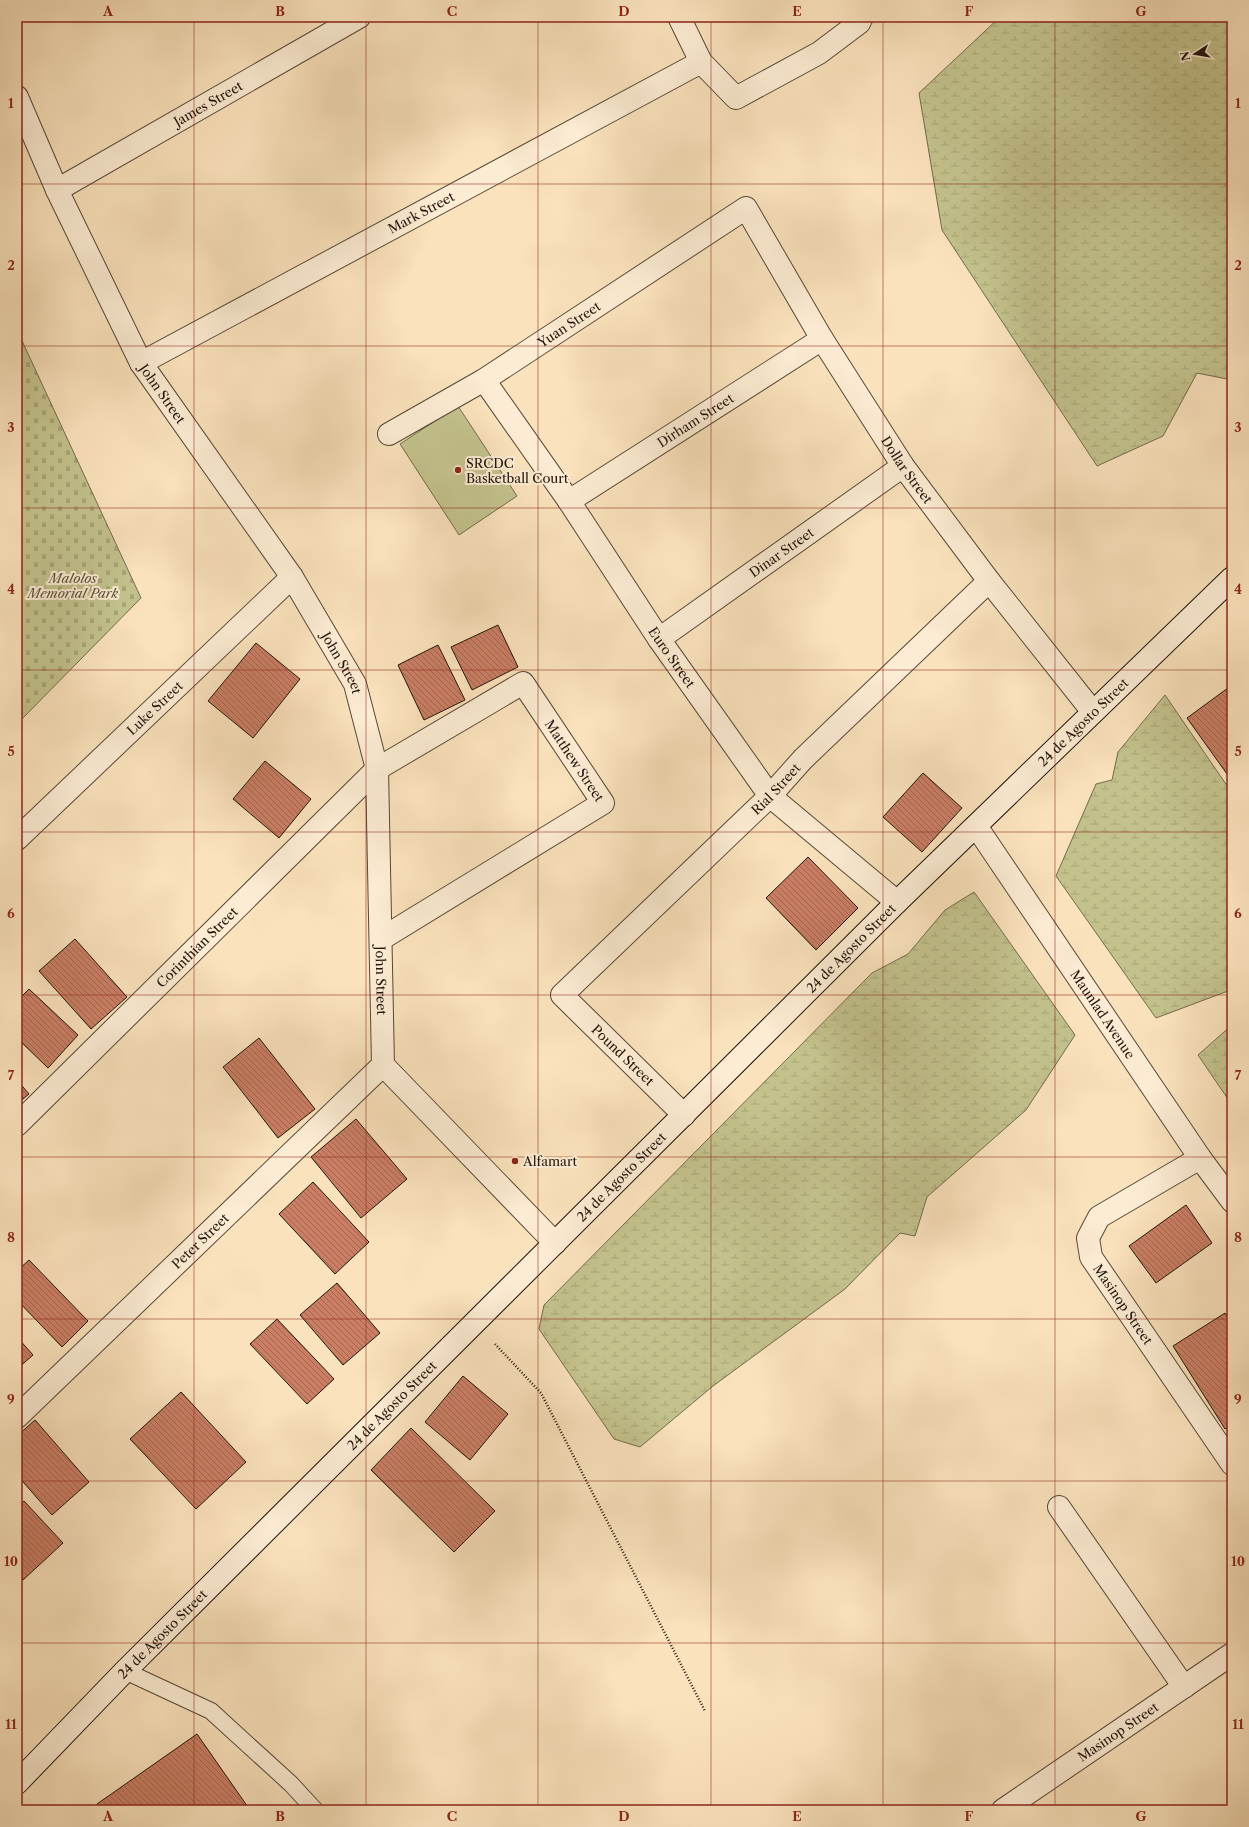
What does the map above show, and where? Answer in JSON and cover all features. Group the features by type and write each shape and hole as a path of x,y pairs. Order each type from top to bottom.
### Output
{"street":[{"name":"James Street","path":"56,190 359,17"},
{"path":"680,17 701,62 736,98 819,53 859,23 862,17"},
{"name":"Mark Street","path":"141,363 701,62"},
{"name":"John Street","path":"17,97 56,190 141,363 292,577 355,684 377,769 383,1066"},
{"name":"Dollar Street","path":"746,208 822,339 903,466 989,581 1093,712"},
{"name":"Yuan Street","path":"389,434 484,380 746,208"},
{"name":"Dirham Street","path":"569,501 822,339"},
{"name":"Euro Street","path":"484,380 569,501 659,639 770,796 897,902"},
{"name":"Dinar Street","path":"659,639 903,466"},
{"name":"Luke Street","path":"17,840 292,577"},
{"name":"24 de Agosto Street","path":"17,1783 125,1671 897,902 1232,578"},
{"name":"Rial Street","path":"562,995 770,796 803,759 989,581"},
{"name":"Matthew Street","path":"377,769 523,683 604,803 381,939"},
{"name":"Corinthian Street","path":"17,1125 377,769"},
{"name":"Maunlad Avenue","path":"976,826 1200,1158 1232,1201"},
{"name":"Pound Street","path":"562,995 684,1115"},
{"path":"383,1066 555,1243"},
{"name":"Peter Street","path":"17,1417 383,1066"},
{"name":"Masinop Street","path":"1200,1158 1099,1217 1088,1238 1091,1257 1232,1464"},
{"path":"1059,1507 1184,1687"},
{"name":"Masinop Street","path":"1003,1810 1232,1654"}],"lane":[{"path":"125,1671 211,1711 291,1784 315,1810"}],"path":[{"path":"476,1322 541,1393 705,1711"}],"green space":[{"path":"1000,17 1232,17 1232,380 1197,373 1163,436 1097,466 942,230 919,93"},
{"name":"Malolos Memorial Park","path":"17,330 141,598 17,724"},
{"name":"SRCDC Basketball Court","path":"458,406 517,496 459,535 400,444"},
{"path":"1165,695 1232,793 1232,988 1228,991 1156,1018 1056,876 1096,784 1112,780 1118,752"},
{"path":"974,892 1075,1035 1026,1110 927,1197 915,1236 900,1233 845,1289 713,1386 640,1447 614,1439 539,1329 544,1305 872,973 908,954 945,910"},
{"path":"1232,1025 1232,1105 1198,1055"}],"building":[{"path":"498,625 518,667 472,690 451,647"},
{"path":"256,643 300,679 253,738 208,701"},
{"path":"438,645 465,700 424,720 398,665"},
{"path":"1232,685 1232,781 1187,718"},
{"path":"265,761 311,799 279,838 233,799"},
{"path":"923,773 962,808 922,852 883,817"},
{"path":"808,857 858,908 816,950 766,898"},
{"path":"75,939 127,997 91,1029 39,971"},
{"path":"29,989 78,1035 48,1068 17,1038 17,1001"},
{"path":"259,1038 315,1109 278,1138 223,1067"},
{"path":"17,1080 29,1094 17,1104"},
{"path":"356,1119 407,1179 361,1218 311,1157"},
{"path":"313,1182 369,1242 335,1274 279,1214"},
{"path":"1186,1205 1212,1243 1156,1283 1129,1246"},
{"path":"29,1260 88,1321 62,1347 17,1300 17,1271"},
{"path":"337,1283 380,1333 343,1365 300,1315"},
{"path":"1225,1313 1232,1324 1232,1425 1225,1429 1173,1346"},
{"path":"277,1319 334,1379 307,1404 250,1344"},
{"path":"17,1337 33,1355 17,1369"},
{"path":"463,1376 508,1414 470,1460 425,1422"},
{"path":"181,1392 246,1462 196,1509 130,1439"},
{"path":"35,1420 89,1482 52,1515 17,1475 17,1436"},
{"path":"411,1428 495,1511 454,1552 371,1470"},
{"path":"24,1501 63,1543 23,1580 17,1573 17,1508"},
{"path":"197,1734 250,1810 101,1810 97,1804"}],"place":[{"name":"SRCDC Basketball Court","path":"458,470"},
{"name":"Alfamart","path":"515,1161"}]}
